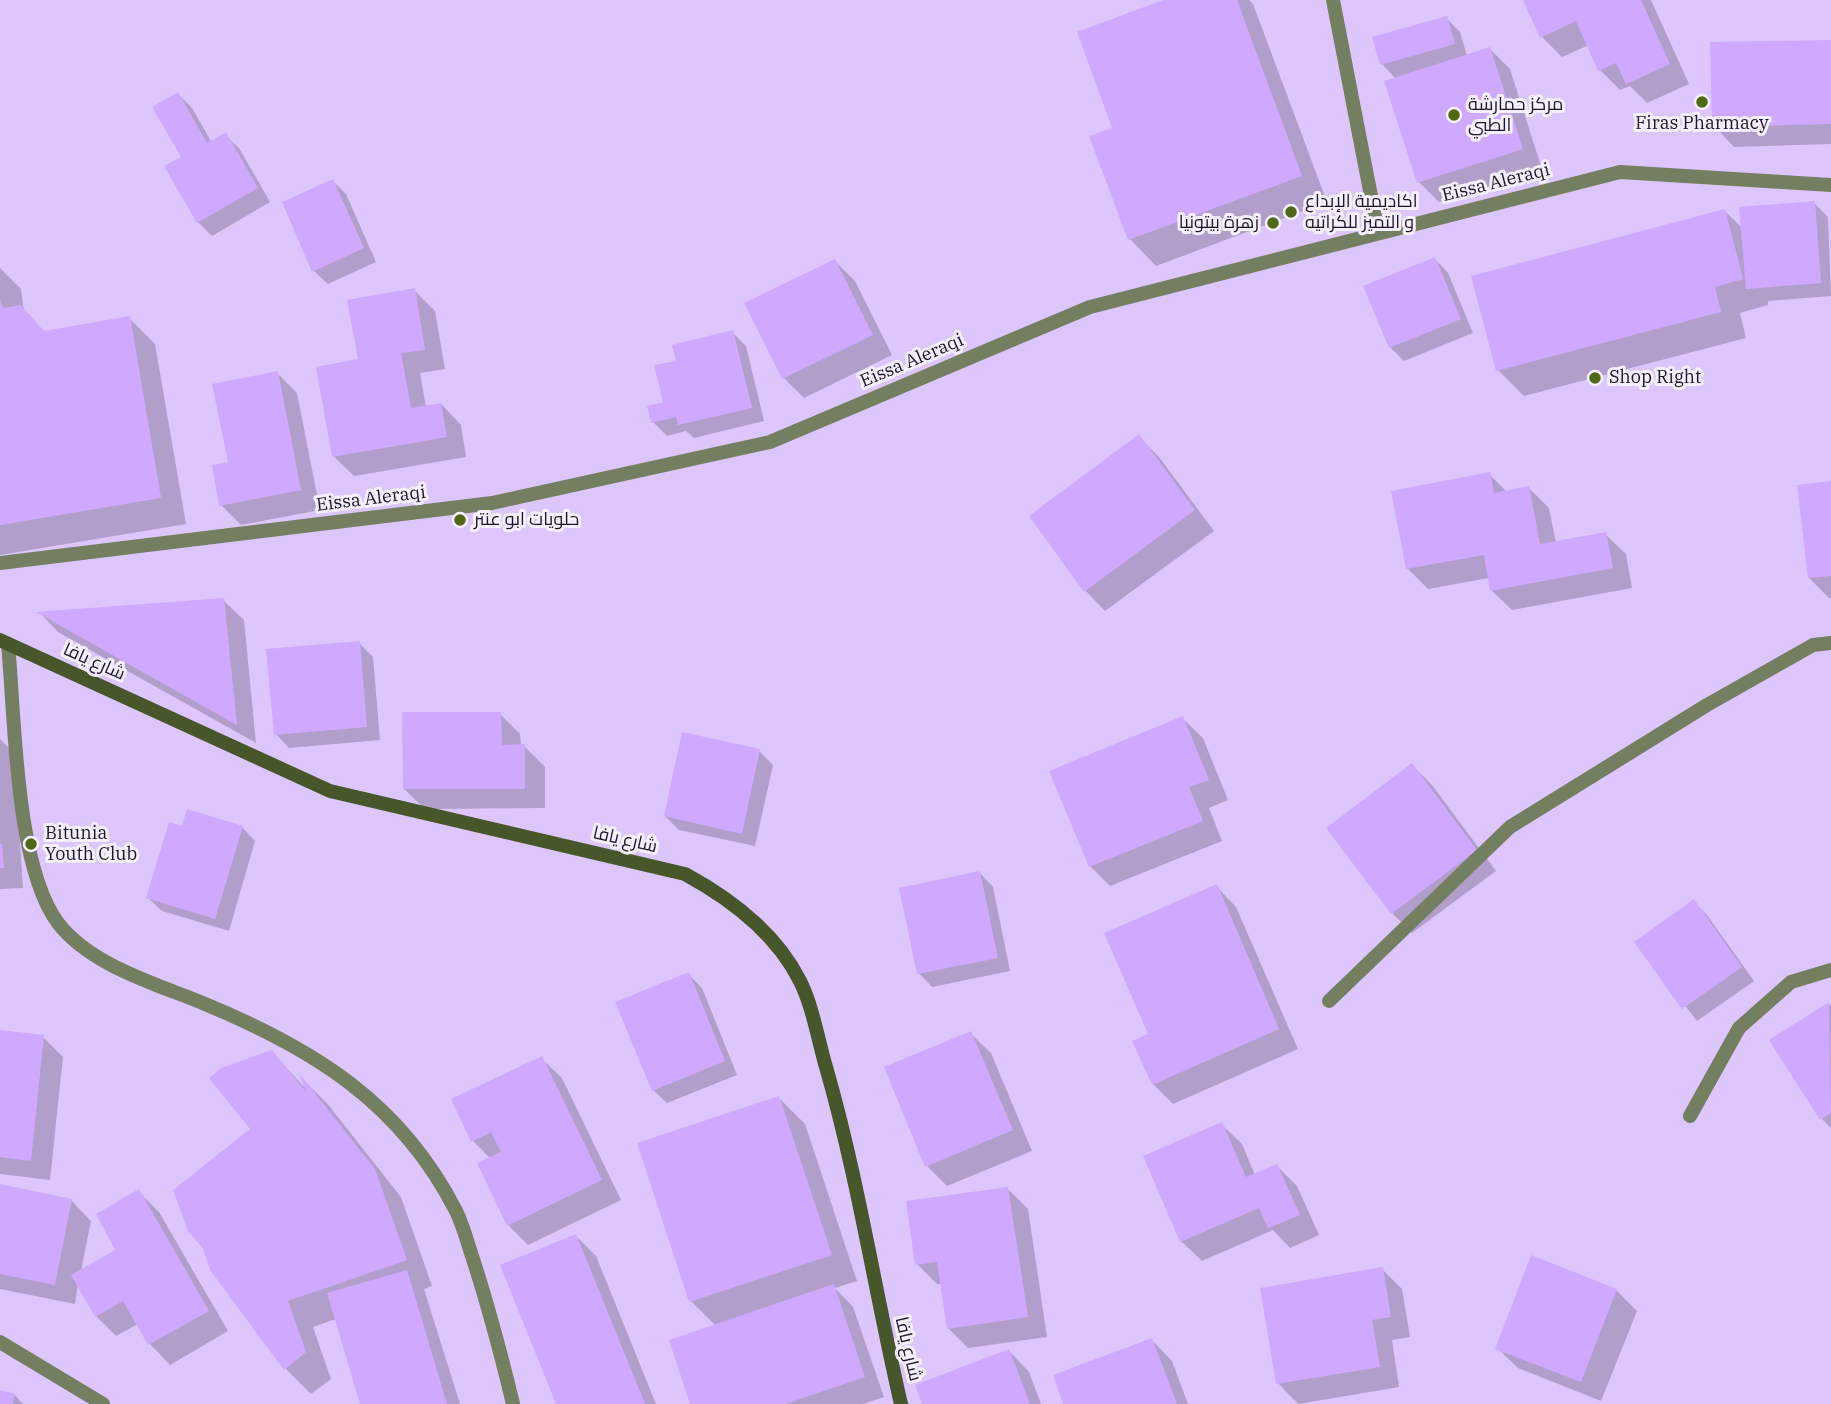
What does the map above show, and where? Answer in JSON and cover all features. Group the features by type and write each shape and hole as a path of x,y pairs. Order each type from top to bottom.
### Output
{"street":[{"path":"1334,0 1378,232"},
{"name":"Eissa Aleraqi","path":"0,563 492,503 770,442 1090,307 1620,172 1831,186"},
{"path":"4,642 25,829 41,893 59,923 83,947 126,970 250,1023 333,1068 383,1110 418,1150 457,1212 489,1306 513,1404"},
{"name":"شارع يافا","path":"4,642 330,790 685,874 720,893 778,947 801,982 848,1143 881,1319 901,1404"},
{"path":"1329,1001 1510,827 1707,705 1813,645 1831,643"},
{"path":"1690,1116 1739,1028 1791,982 1831,970"},
{"path":"0,1342 103,1404"}],"building":[{"path":"1163,0 1237,0 1302,176 1128,240 1089,136 1112,128 1077,32"},
{"path":"1523,0 1641,0 1670,64 1626,84 1616,63 1598,71 1576,21 1540,38"},
{"path":"1447,16 1455,44 1380,65 1372,37"},
{"path":"1831,40 1831,124 1712,127 1710,42"},
{"name":"مركز حمارشة الطبي","path":"1490,47 1523,149 1417,183 1384,81"},
{"path":"178,92 207,143 226,132 258,188 197,223 164,166 181,157 152,107"},
{"path":"333,179 364,248 312,272 282,202"},
{"path":"1815,201 1821,283 1746,289 1739,207"},
{"path":"1725,209 1743,279 1715,287 1721,312 1496,371 1471,276"},
{"path":"1435,257 1461,319 1389,348 1363,286"},
{"path":"835,259 873,335 782,379 744,303"},
{"path":"415,288 425,350 401,353 411,408 441,403 447,437 332,457 316,367 358,359 347,300"},
{"path":"0,299 3,308 21,305 44,331 130,316 161,498 0,525"},
{"path":"733,330 752,408 678,425 676,417 651,423 647,406 663,402 654,365 676,361 672,345"},
{"path":"278,371 301,490 219,506 212,465 228,462 212,384"},
{"path":"1139,434 1195,510 1084,592 1029,516"},
{"path":"1490,472 1494,493 1529,486 1540,544 1606,532 1613,568 1490,591 1484,555 1406,569 1391,491"},
{"path":"1831,481 1831,576 1808,578 1797,485"},
{"path":"224,598 237,725 36,612"},
{"path":"360,641 367,727 274,735 266,649"},
{"path":"402,712 501,712 502,745 525,744 525,789 403,789"},
{"path":"1183,716 1209,780 1189,787 1203,821 1089,867 1049,771"},
{"path":"682,732 760,749 742,834 664,816"},
{"path":"1412,763 1477,850 1391,914 1326,828"},
{"path":"187,809 243,826 215,919 146,898 169,822 182,826"},
{"path":"2,844 4,868 0,868"},
{"path":"980,871 998,958 917,974 899,888"},
{"path":"1217,884 1279,1029 1152,1085 1132,1041 1148,1034 1104,933"},
{"path":"1694,899 1742,967 1682,1009 1634,942"},
{"path":"689,972 725,1061 652,1091 615,1002"},
{"path":"1829,1002 1831,1113 1820,1120 1769,1040"},
{"path":"0,1030 44,1035 31,1161 0,1157"},
{"path":"971,1031 1013,1130 925,1167 884,1067"},
{"path":"272,1050 306,1092 299,1073 375,1169 407,1260 288,1301 306,1352 284,1370 210,1270 203,1249 188,1231 173,1190 250,1129 209,1078 221,1068"},
{"path":"542,1056 602,1180 507,1226 477,1163 501,1152 491,1132 471,1142 451,1099"},
{"path":"779,1096 832,1255 689,1302 637,1143"},
{"path":"1222,1122 1246,1177 1277,1164 1300,1215 1268,1228 1259,1208 1180,1242 1143,1156"},
{"path":"0,1184 72,1199 55,1285 0,1274"},
{"path":"1008,1187 1028,1317 947,1329 937,1262 915,1265 906,1201"},
{"path":"139,1189 209,1311 148,1345 123,1301 95,1317 71,1275 115,1250 96,1214"},
{"path":"576,1234 645,1404 556,1404 500,1265"},
{"path":"1531,1255 1617,1289 1581,1382 1495,1349"},
{"path":"1383,1267 1391,1317 1372,1320 1380,1367 1276,1384 1260,1288"},
{"path":"407,1270 447,1404 360,1404 327,1293"},
{"path":"834,1284 865,1377 785,1404 690,1404 669,1340"},
{"path":"1152,1338 1177,1404 1063,1404 1053,1375"},
{"path":"1009,1349 1030,1404 922,1404 915,1385"},
{"path":"0,1390 15,1394 13,1404 0,1404"}],"place":[{"name":"Firas Pharmacy","path":"1702,102"},
{"name":"مركز حمارشة الطبي","path":"1454,115"},
{"name":"اكاديمية الإبداع و التميز للكراتيه","path":"1291,212"},
{"name":"زهرة بيتونيا","path":"1273,223"},
{"name":"Shop Right","path":"1595,378"},
{"name":"حلويات ابو عنتر","path":"460,520"},
{"name":"Bitunia Youth Club","path":"31,844"}]}
